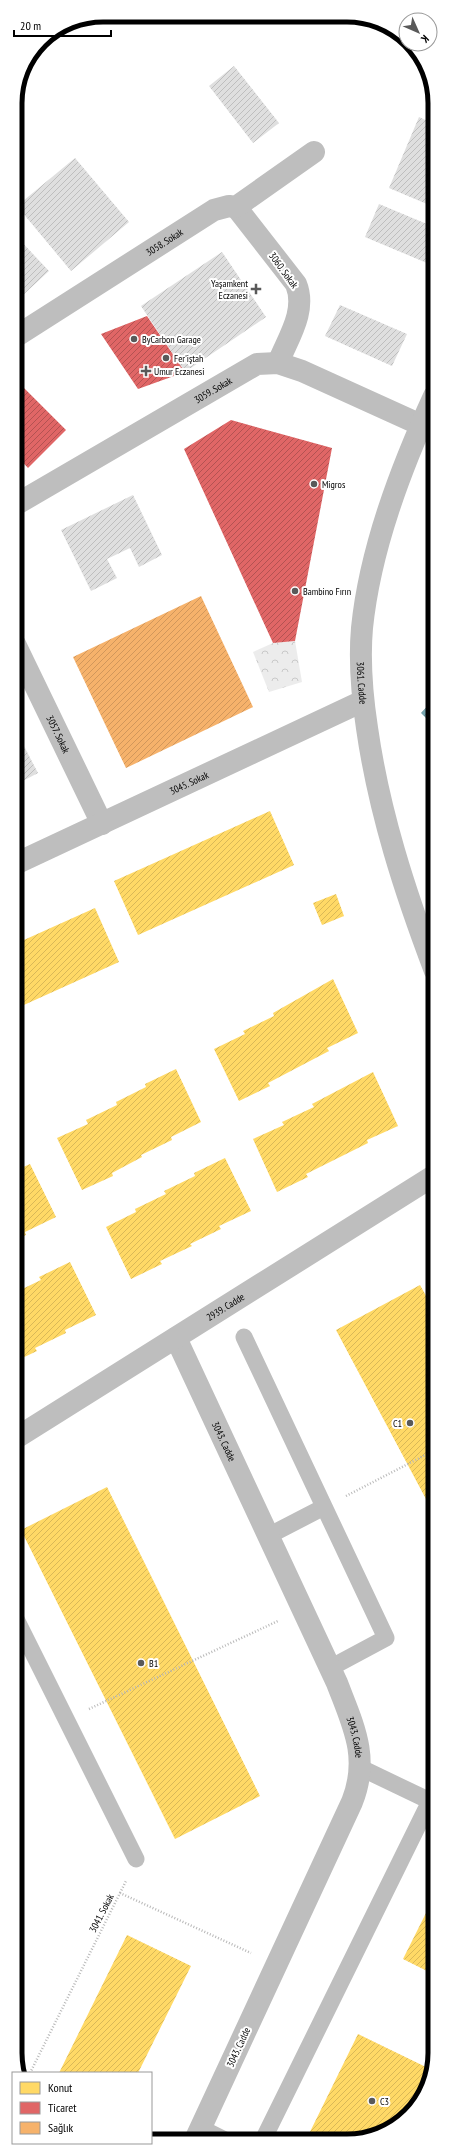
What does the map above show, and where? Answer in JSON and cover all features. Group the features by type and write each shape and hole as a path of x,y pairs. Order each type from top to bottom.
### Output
{"street":[{"name":"3058. Sokak","path":"22,333 214,210 229,206 236,207 314,152"},
{"name":"3060. Sokak","path":"236,207 296,284 300,292 301,302 299,312 278,363"},
{"name":"3059. Sokak","path":"22,501 257,364 278,363 302,371 421,425"},
{"name":"3061. Cadde","path":"428,409 397,488 370,578 362,629 361,669 363,701 372,763 384,816 400,873 428,954"},
{"name":"3057. Sokak","path":"22,658 102,824"},
{"name":"3045. Sokak","path":"22,861 363,701"},
{"name":"2939. Cadde","path":"22,1434 428,1178"},
{"name":"3043. Cadde","path":"176,1338 330,1668 354,1731 361,1768 352,1802 198,2134"}],"lane":[{"path":"244,1337 386,1638 330,1668"},
{"path":"268,1536 324,1507"},
{"path":"22,1631 136,1859"},
{"path":"361,1768 428,1794"},
{"path":"266,2134 428,1804"}],"path":[{"path":"324,1507 428,1454"},
{"path":"66,1720 302,1609"},
{"name":"3041. Sokak","path":"30,2072 120,1893 276,1965"}],"green space":[{"path":"295,641 302,682 269,692 253,652 273,643"}],"building: Konut":[{"path":"270,811 294,865 138,935 114,881"},
{"path":"336,894 344,916 322,925 313,903"},
{"path":"95,908 119,962 22,1006 22,941"},
{"path":"333,979 358,1033 327,1048 329,1051 268,1083 270,1086 239,1101 214,1049 245,1034 243,1031 274,1016 273,1013"},
{"path":"176,1069 201,1122 171,1137 172,1140 141,1155 142,1157 112,1173 113,1176 82,1190 57,1138 88,1124 86,1120 117,1105 116,1102 146,1087 145,1084"},
{"path":"373,1072 398,1126 367,1140 368,1143 306,1174 308,1177 277,1192 253,1139 284,1125 282,1122 314,1107 312,1104"},
{"path":"225,1158 251,1211 219,1226 221,1229 190,1244 192,1246 160,1261 162,1264 131,1279 106,1227 136,1212 135,1209 166,1194 164,1191 195,1176 194,1173"},
{"path":"30,1164 56,1217 25,1232 26,1235 22,1237 22,1168"},
{"path":"70,1262 96,1315 65,1330 66,1333 35,1348 37,1351 22,1358 22,1289 41,1280 39,1277"},
{"name":"C1","path":"420,1285 428,1299 428,1503 336,1330"},
{"name":"B1","path":"107,1487 260,1796 175,1839 22,1530"},
{"path":"428,1909 428,1972 403,1959"},
{"path":"127,1935 191,1966 138,2072 59,2072"},
{"name":"C3","path":"358,2034 426,2067 424,2079 414,2098 400,2114 383,2126 357,2133 309,2134"}],"building: Ticaret":[{"path":"147,316 185,372 138,389 101,334"},
{"path":"22,386 66,430 28,468 22,462"},
{"path":"231,420 332,448 295,641 273,643 184,449"}],"building: Sağlık":[{"path":"201,596 253,707 126,768 73,657"}],"building: Kamu":[{"path":"428,705 428,720 421,713"}],"building: Diğer":[{"path":"234,66 279,123 253,143 209,86"},
{"path":"419,117 428,121 428,204 389,188"},
{"path":"75,158 129,222 71,271 22,212 22,202"},
{"path":"379,204 428,224 428,263 365,237"},
{"path":"22,242 49,271 22,296"},
{"path":"222,252 266,317 185,372 141,306"},
{"path":"340,305 407,334 392,366 325,336"},
{"path":"133,495 162,555 139,567 130,548 107,559 117,578 91,591 61,530"},
{"path":"22,742 38,773 22,781"}],"place":[{"name":"Yaşamkent Eczanesi","path":"256,289"},
{"name":"ByCarbon Garage","path":"134,339"},
{"name":"Fer'iştah","path":"166,358"},
{"name":"Umur Eczanesi","path":"146,371"},
{"name":"Migros","path":"314,484"},
{"name":"Bambino Fırın","path":"295,591"},
{"name":"C1","path":"410,1423"},
{"name":"B1","path":"141,1663"},
{"name":"C3","path":"372,2101"}]}
